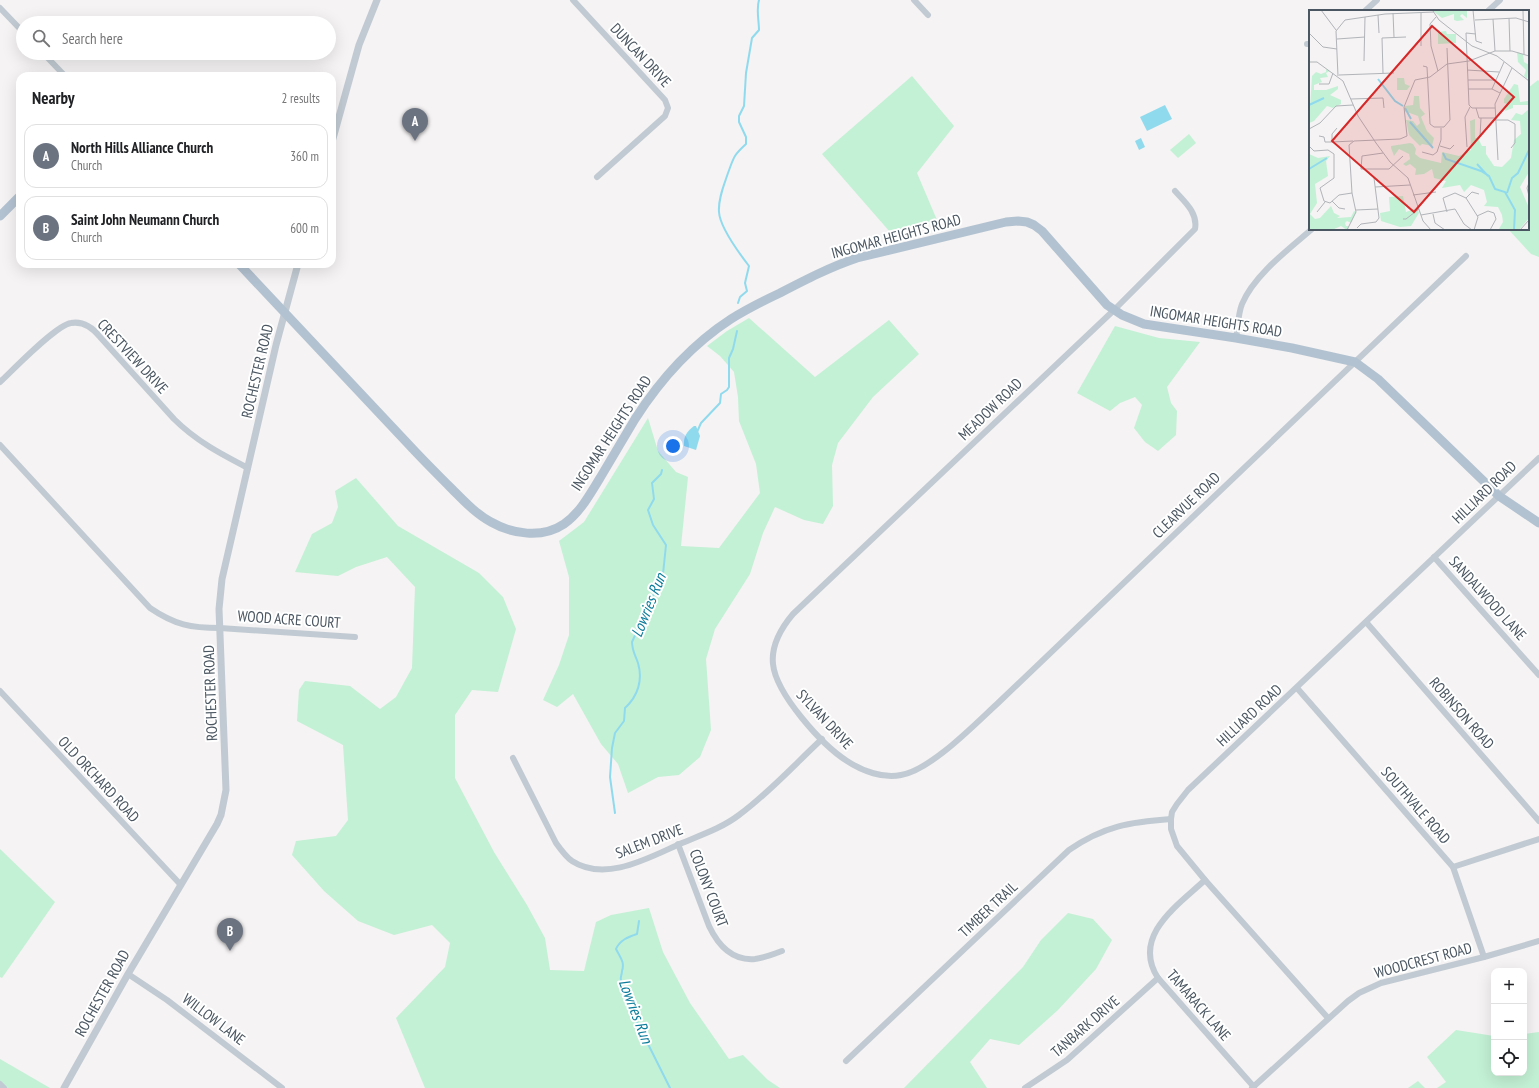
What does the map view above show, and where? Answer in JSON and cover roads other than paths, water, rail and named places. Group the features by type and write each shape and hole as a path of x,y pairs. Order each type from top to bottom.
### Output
{"main road":[{"path":"0,216 16,200"},
{"name":"INGOMAR HEIGHTS ROAD","path":"243,268 381,416 474,510 490,522 503,529 530,533 547,531 556,528 570,519 594,488 634,421 659,385 701,341 732,319 754,306 839,264 857,258 992,225 1018,221 1034,225 1042,231 1100,298 1113,310 1144,324 1292,348 1355,362 1378,378 1499,496 1539,523"}],"street":[{"path":"336,128 359,45 377,0"},
{"name":"DUNCAN DRIVE","path":"573,0 665,100 668,108 665,116 597,177"},
{"path":"914,0 928,15"},
{"path":"1366,10 1377,0"},
{"path":"1489,10 1500,0"},
{"path":"0,8 16,25"},
{"path":"50,60 61,72"},
{"name":"MEADOW ROAD","path":"776,643 786,622 793,614 1113,310 1195,229 1196,220 1191,210 1175,191"},
{"path":"1236,338 1240,313 1246,297 1259,279 1273,264 1311,230"},
{"name":"CLEARVUE ROAD","path":"921,768 938,756 998,703 1466,256"},
{"name":"ROCHESTER ROAD","path":"64,1088 128,974 221,815 225,798 226,780 219,609 222,579 276,345 297,268"},
{"name":"CRESTVIEW DRIVE","path":"0,382 58,329 72,323 89,326 174,420 187,432 201,442 248,468"},
{"path":"0,445 150,608 180,624 200,628 220,628"},
{"name":"HILLIARD ROAD","path":"1171,819 1172,812 1188,790 1539,458"},
{"name":"SANDALWOOD LANE","path":"1434,557 1539,675"},
{"name":"ROBINSON ROAD","path":"1366,622 1539,821"},
{"name":"WOOD ACRE COURT","path":"220,628 355,637"},
{"name":"SYLVAN DRIVE","path":"776,643 773,662 778,682 796,711 822,739 848,762 876,774 894,776 911,773 921,768"},
{"name":"SOUTHVALE ROAD","path":"1297,688 1453,867 1484,957"},
{"name":"OLD ORCHARD ROAD","path":"0,691 180,884"},
{"name":"SALEM DRIVE","path":"513,758 556,844 564,854 572,861 584,867 611,870 641,860 739,816 822,739"},
{"path":"1171,819 1171,829 1177,846 1205,880 1328,1018"},
{"name":"TIMBER TRAIL","path":"846,1061 1069,850 1091,837 1115,826 1133,822 1171,819"},
{"path":"1453,867 1539,839"},
{"name":"COLONY COURT","path":"678,844 714,938 721,946 732,954 746,959 756,959 782,951"},
{"name":"TAMARACK LANE","path":"1205,880 1166,916 1155,931 1150,947 1150,955 1154,972 1158,978 1253,1087"},
{"name":"WOODCREST ROAD","path":"1253,1087 1328,1018 1359,993 1380,983 1484,957 1539,941"},
{"name":"WILLOW LANE","path":"128,974 167,1000 282,1088"},
{"name":"TANBARK DRIVE","path":"1025,1088 1067,1060 1158,978"},
{"path":"0,1084 4,1088"}],"water":[{"path":"1165,105 1172,119 1147,131 1140,117"},
{"path":"1141,138 1145,147 1139,150 1135,141"},
{"path":"694,426 696,426 700,436 696,450 684,446 686,434"}],"waterway":[{"path":"738,303 740,297 747,291 745,283 749,266 726,233 720,218 719,202 733,160 736,154 746,144 746,137 739,122 739,116 744,106 746,73 752,38 759,30 759,0"},
{"name":"Lowries Run","path":"697,432 701,423 720,403 721,394 729,387 729,358 733,349 737,331"},
{"name":"Lowries Run","path":"615,813 610,777 612,748 615,733 624,721 625,708 636,693 640,682 638,663 633,650 632,642 663,574 666,545 653,525 648,510 654,499 652,483 661,474 662,470"},
{"name":"Lowries Run","path":"639,921 637,934 622,941 616,949 622,962 623,968 621,979 623,986 633,998 637,1022 670,1088"}],"place":[{"name":"North Hills Alliance Church","path":"415,141"},
{"name":"Saint John Neumann Church","path":"230,951"}]}
